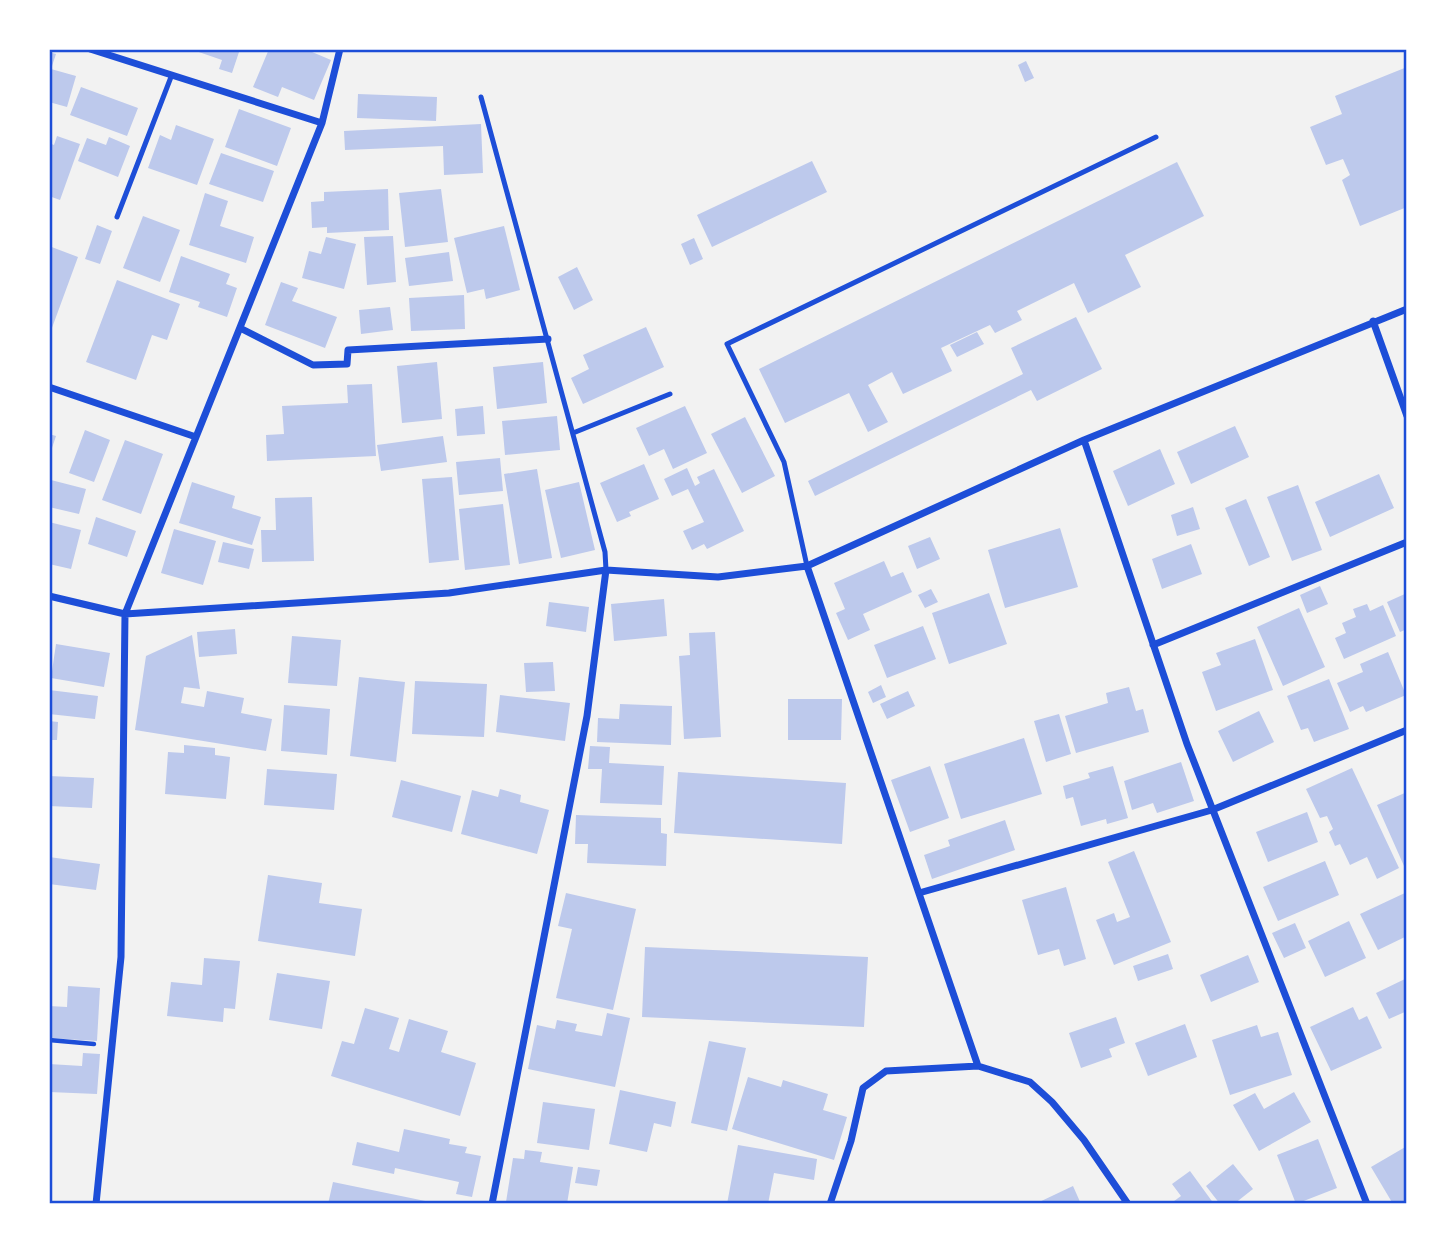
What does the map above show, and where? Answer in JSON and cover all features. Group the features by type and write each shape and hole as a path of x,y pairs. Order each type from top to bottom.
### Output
{"street":[{"path":"90,49 322,123"},
{"path":"96,1204 121,957 125,614 322,123 340,49"},
{"path":"49,596 125,614 449,593 606,570 718,577 807,566 1084,440 1407,309"},
{"path":"1373,321 1407,416"},
{"path":"240,328 313,365 347,364 348,350 548,339"},
{"path":"49,387 196,437"},
{"path":"1084,440 1212,810 1367,1204"},
{"path":"1153,645 1407,542"},
{"path":"807,566 978,1066"},
{"path":"492,1204 587,716 606,570"},
{"path":"919,893 1212,810 1407,730"},
{"path":"830,1204 851,1141 863,1088 886,1070 978,1066 1030,1082 1052,1102 1084,1140 1128,1204"}],"lane":[{"path":"117,216 171,77"},
{"path":"481,97 605,552 606,570"},
{"path":"807,566 784,462 727,344 1156,137"},
{"path":"573,433 670,394"}],"path":[{"path":"49,1040 112,1045"}],"building":[{"path":"190,49 240,49 232,73 219,69 222,60"},
{"path":"269,49 305,49 331,60 314,100 282,87 278,97 253,87"},
{"path":"49,52 56,54 51,69 76,76 67,107 49,102"},
{"path":"1026,61 1034,78 1025,82 1018,65"},
{"path":"1407,67 1407,207 1360,226 1342,180 1350,175 1343,159 1326,165 1310,127 1342,114 1335,96"},
{"path":"81,87 138,108 127,136 70,115"},
{"path":"358,94 437,97 436,121 357,118"},
{"path":"239,109 291,128 277,166 225,147"},
{"path":"481,124 483,173 444,175 443,146 345,150 344,131"},
{"path":"176,125 214,139 197,185 148,168 160,135 171,140"},
{"path":"57,136 80,144 60,200 49,196 49,143 54,145"},
{"path":"109,137 130,146 118,177 78,161 87,138 106,145"},
{"path":"221,153 274,171 263,202 209,184"},
{"path":"812,161 827,192 712,247 697,215"},
{"path":"1177,162 1204,216 1125,255 1141,287 1088,313 1074,283 1017,311 1022,320 995,333 990,325 941,348 952,371 903,394 892,372 868,385 888,422 868,432 849,393 785,423 759,369"},
{"path":"388,189 389,230 327,233 327,227 312,228 311,202 324,201 324,192"},
{"path":"441,189 448,242 405,247 399,193"},
{"path":"205,193 228,201 220,226 254,237 246,263 189,245"},
{"path":"143,216 180,230 160,282 123,268"},
{"path":"97,225 112,231 100,264 85,259"},
{"path":"504,226 520,290 486,299 484,289 467,293 454,238"},
{"path":"393,236 396,282 367,285 364,237"},
{"path":"326,237 356,244 344,289 302,278 309,251 321,254"},
{"path":"694,238 703,259 690,265 681,244"},
{"path":"49,246 78,257 49,336"},
{"path":"449,252 453,281 409,286 405,258"},
{"path":"181,256 230,274 226,284 237,288 227,317 198,307 200,302 169,292"},
{"path":"577,267 593,300 574,310 558,277"},
{"path":"117,280 180,304 167,340 152,335 136,380 86,362"},
{"path":"281,282 298,288 292,301 337,317 325,348 265,325"},
{"path":"464,295 465,329 411,331 409,298"},
{"path":"390,307 393,330 361,334 359,310"},
{"path":"1076,317 1102,369 1037,401 1031,390 815,496 808,481 1023,374 1011,348"},
{"path":"646,327 664,367 583,404 571,378 589,369 583,355"},
{"path":"977,332 984,344 957,357 950,345"},
{"path":"437,362 442,419 402,423 397,366"},
{"path":"543,362 547,403 497,409 493,367"},
{"path":"372,384 376,456 267,461 266,435 284,434 282,406 348,403 347,385"},
{"path":"483,406 485,434 457,436 455,409"},
{"path":"685,406 707,453 673,469 664,449 649,456 636,428"},
{"path":"557,416 560,450 505,455 502,421"},
{"path":"745,417 775,476 742,493 711,434"},
{"path":"1235,426 1249,457 1191,484 1177,452"},
{"path":"85,430 110,440 94,482 69,473"},
{"path":"49,434 56,436 49,457"},
{"path":"443,436 447,462 381,471 377,445"},
{"path":"125,440 163,454 141,514 102,500"},
{"path":"1160,449 1175,484 1128,506 1113,471"},
{"path":"500,458 503,491 459,495 456,462"},
{"path":"644,464 659,499 629,512 631,516 617,522 600,483"},
{"path":"687,468 695,486 700,483 697,477 714,469 744,531 707,549 704,544 692,550 683,531 704,522 688,489 672,496 664,479"},
{"path":"537,469 552,558 519,564 504,474"},
{"path":"1379,474 1394,508 1330,537 1315,502"},
{"path":"452,477 459,560 429,563 422,479"},
{"path":"51,480 86,489 79,514 49,507"},
{"path":"192,482 235,496 232,508 261,517 252,545 179,523"},
{"path":"579,482 595,550 561,558 545,490"},
{"path":"1298,485 1322,550 1292,561 1267,497"},
{"path":"312,497 314,561 262,562 261,530 276,530 275,498"},
{"path":"1246,499 1270,557 1249,566 1225,508"},
{"path":"503,504 510,565 465,570 459,509"},
{"path":"1193,507 1200,529 1177,536 1171,515"},
{"path":"96,517 136,531 127,557 88,544"},
{"path":"49,522 81,530 71,569 49,564"},
{"path":"1060,528 1078,587 1005,608 988,550"},
{"path":"174,529 216,541 203,585 161,573"},
{"path":"930,537 940,559 917,569 908,546"},
{"path":"223,542 254,549 249,569 218,562"},
{"path":"1191,544 1202,574 1162,589 1152,559"},
{"path":"884,561 891,577 903,572 912,592 863,614 870,630 848,640 836,613 845,609 834,583"},
{"path":"1320,586 1328,604 1307,613 1300,595"},
{"path":"931,589 938,602 925,608 918,595"},
{"path":"989,593 1007,644 949,664 932,613"},
{"path":"1407,593 1407,629 1400,632 1387,602"},
{"path":"664,599 667,636 614,641 611,604"},
{"path":"549,602 589,607 586,632 546,626"},
{"path":"1367,604 1370,611 1383,605 1396,636 1344,659 1335,638 1346,633 1342,623 1356,617 1353,609"},
{"path":"1299,608 1325,667 1283,686 1257,627"},
{"path":"923,626 936,659 887,678 874,645"},
{"path":"235,629 237,654 199,657 197,632"},
{"path":"715,632 721,737 684,739 679,656 690,655 689,633"},
{"path":"192,635 200,689 184,687 181,703 204,707 207,691 244,698 241,713 272,719 266,751 135,730 146,656"},
{"path":"292,636 341,640 337,686 288,683"},
{"path":"1255,639 1273,690 1216,711 1202,672 1221,665 1216,653"},
{"path":"56,644 110,653 104,687 51,678"},
{"path":"1388,652 1406,695 1366,712 1363,706 1350,712 1337,683 1363,672 1360,664"},
{"path":"553,662 555,691 526,692 524,663"},
{"path":"359,677 405,682 396,762 350,756"},
{"path":"1329,679 1349,729 1314,742 1308,728 1301,730 1287,696"},
{"path":"415,681 487,684 484,737 412,734"},
{"path":"881,685 886,697 873,703 868,692"},
{"path":"1129,687 1136,711 1143,709 1149,732 1076,753 1065,716 1108,703 1106,693"},
{"path":"49,690 98,696 95,719 49,714"},
{"path":"908,691 915,706 887,719 880,704"},
{"path":"500,695 570,703 565,741 496,732"},
{"path":"788,699 842,699 841,740 788,740"},
{"path":"620,704 672,706 671,745 597,742 598,718 619,719"},
{"path":"284,705 330,709 327,755 281,751"},
{"path":"1259,711 1274,742 1233,762 1218,731"},
{"path":"1059,714 1071,754 1046,762 1034,721"},
{"path":"49,721 58,722 57,740 49,740"},
{"path":"1024,738 1042,794 961,819 944,764"},
{"path":"184,745 215,748 215,755 230,757 226,799 165,794 168,752 184,753"},
{"path":"590,746 610,747 609,763 664,766 662,805 600,803 602,769 588,769"},
{"path":"1181,762 1194,801 1157,813 1153,803 1132,810 1124,781"},
{"path":"930,766 949,818 910,832 891,780"},
{"path":"1113,766 1128,818 1107,824 1106,819 1081,826 1073,797 1066,799 1063,786 1090,778 1088,773"},
{"path":"1352,768 1399,868 1377,879 1367,857 1350,865 1340,844 1335,846 1329,832 1333,829 1327,816 1320,818 1306,789"},
{"path":"267,769 337,774 334,810 264,805"},
{"path":"678,772 846,783 842,844 674,833"},
{"path":"49,776 94,778 92,808 49,806"},
{"path":"401,780 461,796 452,832 392,817"},
{"path":"500,789 521,795 520,802 549,810 537,854 461,834 472,790 498,797"},
{"path":"1407,792 1407,865 1404,866 1377,805"},
{"path":"1307,812 1318,842 1268,862 1256,832"},
{"path":"576,815 661,818 661,833 667,834 666,866 587,863 588,844 575,844"},
{"path":"1005,820 1015,850 932,879 924,855 950,846 948,840"},
{"path":"1134,851 1171,942 1114,965 1096,920 1114,913 1117,922 1130,917 1108,862"},
{"path":"49,857 100,864 96,890 49,884"},
{"path":"1325,861 1339,895 1278,921 1263,887"},
{"path":"268,875 322,883 319,903 362,909 355,956 258,941"},
{"path":"1066,887 1086,959 1064,966 1059,949 1038,955 1022,900"},
{"path":"1407,892 1407,936 1378,950 1360,914"},
{"path":"566,893 636,909 613,1010 556,998 572,929 558,926"},
{"path":"1349,921 1366,958 1325,977 1308,941"},
{"path":"1295,923 1306,948 1284,958 1272,933"},
{"path":"645,947 868,957 864,1027 642,1017"},
{"path":"1168,954 1173,969 1138,981 1133,966"},
{"path":"1248,955 1259,982 1211,1002 1200,975"},
{"path":"204,958 240,961 235,1009 224,1008 223,1022 167,1016 171,982 202,985"},
{"path":"277,973 330,981 322,1029 269,1020"},
{"path":"1407,978 1407,1011 1389,1019 1376,993"},
{"path":"68,986 100,988 97,1041 49,1038 49,1006 67,1007"},
{"path":"1353,1007 1359,1020 1367,1016 1382,1048 1331,1071 1310,1027"},
{"path":"365,1008 399,1018 389,1049 399,1052 409,1019 448,1031 441,1052 476,1063 460,1116 331,1076 342,1041 354,1044"},
{"path":"607,1013 630,1018 615,1087 528,1069 537,1025 555,1029 557,1020 577,1024 575,1031 602,1036"},
{"path":"1116,1017 1125,1043 1109,1049 1112,1057 1081,1068 1069,1033"},
{"path":"1185,1024 1197,1057 1148,1076 1135,1043"},
{"path":"1257,1025 1261,1037 1278,1032 1292,1075 1230,1095 1212,1040"},
{"path":"709,1041 746,1048 727,1131 691,1123"},
{"path":"83,1053 100,1054 97,1094 49,1092 49,1064 82,1066"},
{"path":"748,1077 781,1087 783,1080 828,1094 823,1110 847,1117 834,1160 732,1129"},
{"path":"620,1090 676,1102 671,1127 654,1123 647,1152 609,1144"},
{"path":"1294,1092 1311,1122 1259,1151 1233,1105 1255,1093 1264,1109"},
{"path":"543,1102 595,1109 589,1150 537,1143"},
{"path":"404,1129 450,1139 449,1144 467,1147 465,1153 481,1156 472,1197 456,1194 459,1182 395,1168 394,1174 352,1165 357,1142 399,1152"},
{"path":"1318,1139 1337,1188 1296,1204 1277,1155"},
{"path":"738,1145 817,1159 814,1180 774,1173 768,1204 727,1204"},
{"path":"1407,1146 1407,1204 1393,1204 1371,1167"},
{"path":"525,1150 542,1152 540,1162 573,1167 567,1204 506,1202 513,1158 524,1159"},
{"path":"1233,1164 1253,1189 1234,1204 1220,1204 1206,1186"},
{"path":"578,1167 600,1170 597,1186 575,1183"},
{"path":"1190,1171 1214,1204 1170,1204 1181,1196 1172,1184"},
{"path":"333,1182 435,1203 435,1204 328,1204"},
{"path":"1073,1186 1081,1204 1035,1204"}]}
